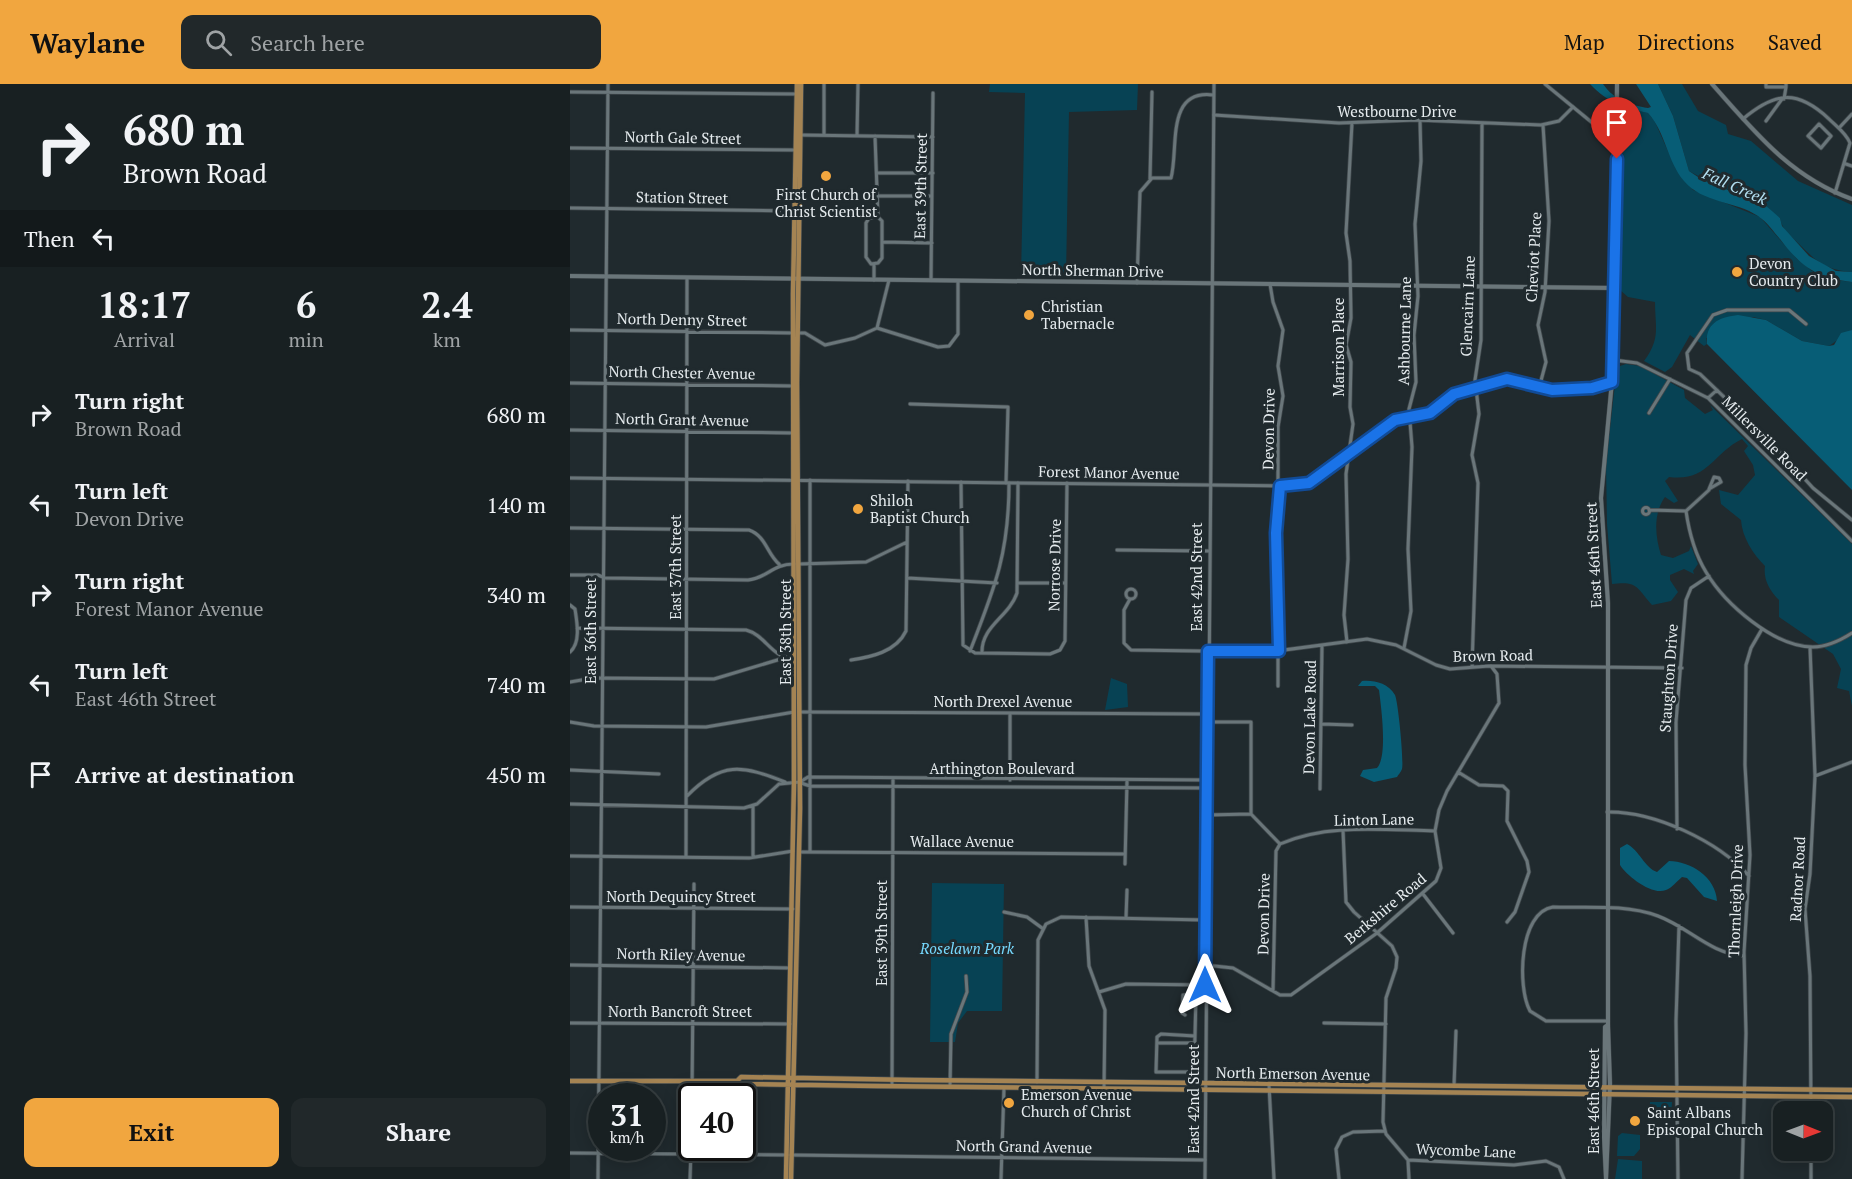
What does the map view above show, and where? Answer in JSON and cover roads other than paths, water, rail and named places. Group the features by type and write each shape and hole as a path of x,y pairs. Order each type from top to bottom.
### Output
{"main road":[{"name":"East 38th Street","path":"796,712 793,658 797,480 794,211 799,84"},
{"name":"East 38th Street","path":"795,279 799,84"},
{"name":"East 46th Street","path":"1606,1179 1608,603 1601,498 1614,360 1617,84"},
{"path":"1712,84 1787,164 1836,193 1852,199"},
{"name":"North Sherman Drive","path":"570,276 1616,288"},
{"name":"East 38th Street","path":"795,333 794,433 797,480"},
{"name":"East 38th Street","path":"791,1076 798,782 795,564"},
{"name":"East 38th Street","path":"788,1179 796,852"},
{"name":"North Emerson Avenue","path":"737,1081 741,1077 791,1076 1206,1087 1384,1089 1454,1087 1607,1092"},
{"name":"North Emerson Avenue","path":"570,1082 737,1081 741,1084 1104,1089 1206,1087"},
{"name":"North Emerson Avenue","path":"1384,1089 1454,1093 1745,1090 1852,1097"},
{"name":"North Emerson Avenue","path":"1678,1092 1745,1096 1852,1090"}],"street":[{"name":"East 36th Street","path":"601,1082 601,628 608,84"},
{"path":"824,84 824,135"},
{"path":"857,136 858,84"},
{"name":"East 42nd Street","path":"1205,1179 1210,284 1214,84"},
{"path":"1545,84 1617,143"},
{"path":"1766,84 1766,87 1786,86 1783,99 1766,121"},
{"path":"570,92 797,94"},
{"path":"1137,283 1140,191 1150,179 1152,92"},
{"name":"East 39th Street","path":"931,280 933,93"},
{"path":"1150,179 1171,178 1175,158 1177,119 1182,108 1197,95 1213,94"},
{"path":"1743,119 1766,101 1783,99 1808,101 1839,128 1851,143 1836,193"},
{"name":"Westbourne Drive","path":"1214,115 1352,123 1420,120 1543,125 1559,121 1573,107"},
{"path":"1839,128 1852,114"},
{"path":"1819,124 1831,136 1821,148 1808,136 1819,124 1827,117"},
{"name":"Ashbourne Lane","path":"1404,648 1411,607 1408,554 1412,447 1410,415 1416,382 1414,343 1418,303 1415,224 1421,161 1420,120"},
{"name":"Marrison Place","path":"1347,642 1344,615 1348,570 1346,511 1348,455 1353,424 1350,407 1351,363 1346,345 1351,323 1346,224 1352,123"},
{"name":"Glencairn Lane","path":"1472,667 1478,483 1472,454 1479,414 1476,389 1481,340 1482,124"},
{"name":"Cheviot Place","path":"1539,388 1546,362 1538,325 1545,286 1549,221 1543,125"},
{"path":"799,135 933,137"},
{"path":"874,264 882,258 882,221 878,217 875,136"},
{"name":"North Gale Street","path":"570,148 795,150"},
{"path":"1846,164 1852,166"},
{"path":"877,173 933,173"},
{"path":"878,196 932,196"},
{"name":"Station Street","path":"570,208 794,211"},
{"path":"874,264 866,259 866,223 871,218 878,217"},
{"path":"882,242 932,243"},
{"path":"874,264 874,280"},
{"name":"East 37th Street","path":"686,857 687,278"},
{"path":"877,328 889,280"},
{"path":"795,333 805,333 825,345 855,338 877,328 939,348 949,346 958,334 958,281"},
{"name":"Devon Drive","path":"1270,284 1273,302 1283,330 1278,362 1283,393 1278,427 1280,486 1276,533 1278,686"},
{"path":"1806,324 1789,310 1722,311 1708,320 1687,353 1689,369 1700,374 1769,440 1813,488 1852,520"},
{"name":"North Denny Street","path":"570,330 795,333"},
{"name":"Millersville Road","path":"1614,360 1637,363 1708,398 1852,541"},
{"name":"Forest Manor Avenue","path":"570,477 1280,486 1309,483 1395,420 1410,415 1426,414 1451,395 1507,379 1539,388 1575,391 1612,382"},
{"path":"1649,413 1670,379"},
{"name":"North Chester Avenue","path":"570,383 794,386"},
{"path":"1708,398 1717,390"},
{"path":"910,404 1008,407 1007,540 996,583 970,651"},
{"name":"North Grant Avenue","path":"570,430 794,433"},
{"path":"1649,510 1686,511 1709,489 1719,484 1720,478 1714,477 1709,489"},
{"path":"810,480 810,852"},
{"path":"851,660 877,655 896,644 907,627 908,481"},
{"path":"961,482 961,640 970,651 982,653 986,633 1014,602 1018,583 1018,483"},
{"name":"Norrose Drive","path":"982,653 1051,654 1063,647 1065,641 1067,483"},
{"path":"1686,511 1694,545 1709,576 1736,608 1762,629 1787,641 1810,647 1829,644 1852,633"},
{"path":"570,528 752,531 762,538 771,556 780,564"},
{"path":"570,575 752,579 764,575 780,564 866,562 907,542"},
{"path":"1117,550 1209,552"},
{"name":"Staughton Drive","path":"1677,829 1679,782 1676,725 1687,594 1709,576"},
{"path":"907,578 996,583"},
{"path":"1018,583 1065,583"},
{"name":"Brown Road","path":"1130,599 1124,610 1124,644 1126,649 1132,650 1279,651 1374,640 1404,648 1440,667 1682,668"},
{"path":"570,605 575,609 577,628 575,646 570,652"},
{"path":"577,628 751,631 785,658"},
{"name":"Thornleigh Drive","path":"1742,1179 1745,1096 1744,956 1750,843 1745,765 1746,665 1750,648 1762,629"},
{"name":"Devon Lake Road","path":"1320,789 1322,645"},
{"name":"Radnor Road","path":"1810,647 1815,776 1810,874 1805,909 1810,976 1811,1101"},
{"path":"570,682 602,678 687,680 729,676 785,658 793,658"},
{"name":"Berkshire Road","path":"1273,991 1283,996 1293,994 1377,933 1433,885 1440,871 1435,831 1442,802 1498,705 1497,674 1490,666"},
{"name":"North Drexel Avenue","path":"570,722 602,726 686,727 726,725 796,712 1208,714"},
{"path":"1010,713 1010,786"},
{"path":"1208,722 1251,722 1251,814 1280,844"},
{"path":"1321,724 1352,725"},
{"path":"1815,776 1852,762"},
{"path":"687,796 707,778 730,769 751,769 786,782"},
{"path":"570,770 659,774"},
{"path":"1458,772 1481,785 1503,786 1508,791 1507,821 1527,861 1529,873 1515,912 1507,922"},
{"name":"Arthington Boulevard","path":"786,782 798,782 803,778 1207,780"},
{"name":"East 39th Street","path":"892,1086 893,779"},
{"path":"1125,864 1127,781"},
{"path":"570,804 742,809 753,806 774,787 786,782"},
{"name":"Arthington Boulevard","path":"798,782 802,786 1207,788"},
{"path":"753,806 753,857"},
{"path":"1607,812 1639,815 1677,829 1718,849 1749,876"},
{"path":"1206,815 1251,814"},
{"path":"1343,830 1345,898 1352,910 1394,949 1397,960 1387,994 1385,1131 1408,1160 1409,1179"},
{"name":"Linton Lane","path":"1280,844 1312,834 1343,830 1435,831"},
{"name":"Devon Drive","path":"1273,991 1275,851 1280,844"},
{"name":"Wallace Avenue","path":"570,856 753,857 796,852 1125,854"},
{"path":"693,1083 694,884"},
{"path":"1126,918 1127,890"},
{"path":"1423,894 1453,933"},
{"path":"1608,1023 1548,1021 1538,1018 1527,1006 1522,975 1526,942 1534,918 1540,911 1553,907 1608,908 1644,912 1679,926 1719,952 1744,956"},
{"name":"North Dequincy Street","path":"570,908 793,909"},
{"path":"1004,912 1027,917 1042,928"},
{"path":"1037,1082 1037,941 1042,928 1060,917 1205,920"},
{"path":"1086,917 1088,962 1105,1012 1104,1089"},
{"path":"1678,1179 1676,1010 1679,926"},
{"path":"1205,964 1236,970 1273,991"},
{"name":"North Riley Avenue","path":"570,965 792,968"},
{"path":"950,1087 951,1034 967,992 966,976"},
{"path":"1099,992 1126,984 1205,985"},
{"path":"1185,1015 1182,1013 1183,994 1196,994 1195,1039 1194,1070 1191,1073 1156,1072 1157,1037 1161,1034 1195,1039"},
{"name":"North Bancroft Street","path":"570,1023 790,1024"},
{"path":"1324,1023 1386,1024"},
{"path":"1454,1093 1456,1031"},
{"path":"1157,1043 1206,1039"},
{"path":"1001,1179 1004,1082"},
{"path":"1269,1088 1274,1179"},
{"path":"1339,1179 1337,1146 1343,1136 1353,1132 1385,1131"},
{"name":"North Grand Avenue","path":"570,1154 588,1154"},
{"name":"North Grand Avenue","path":"756,1155 1205,1160"},
{"name":"Wycombe Lane","path":"1408,1160 1504,1165 1548,1161 1558,1166 1564,1179"},
{"name":"East 36th Street","path":"598,1179 599,1161"},
{"path":"690,1179 691,1161"},
{"path":"1811,1161 1811,1179"}],"place":[{"name":"First Church of Christ Scientist","path":"826,176"},
{"name":"Devon Country Club","path":"1737,272"},
{"name":"Christian Tabernacle","path":"1029,315"},
{"name":"Shiloh Baptist Church","path":"858,509"},
{"name":"Emerson Avenue Church of Christ","path":"1009,1103"},
{"name":"Saint Albans Episcopal Church","path":"1635,1121"}],"water label":[{"name":"Fall Creek","path":"1735,186"}],"park label":[{"name":"Roselawn Park","path":"967,948"}]}
